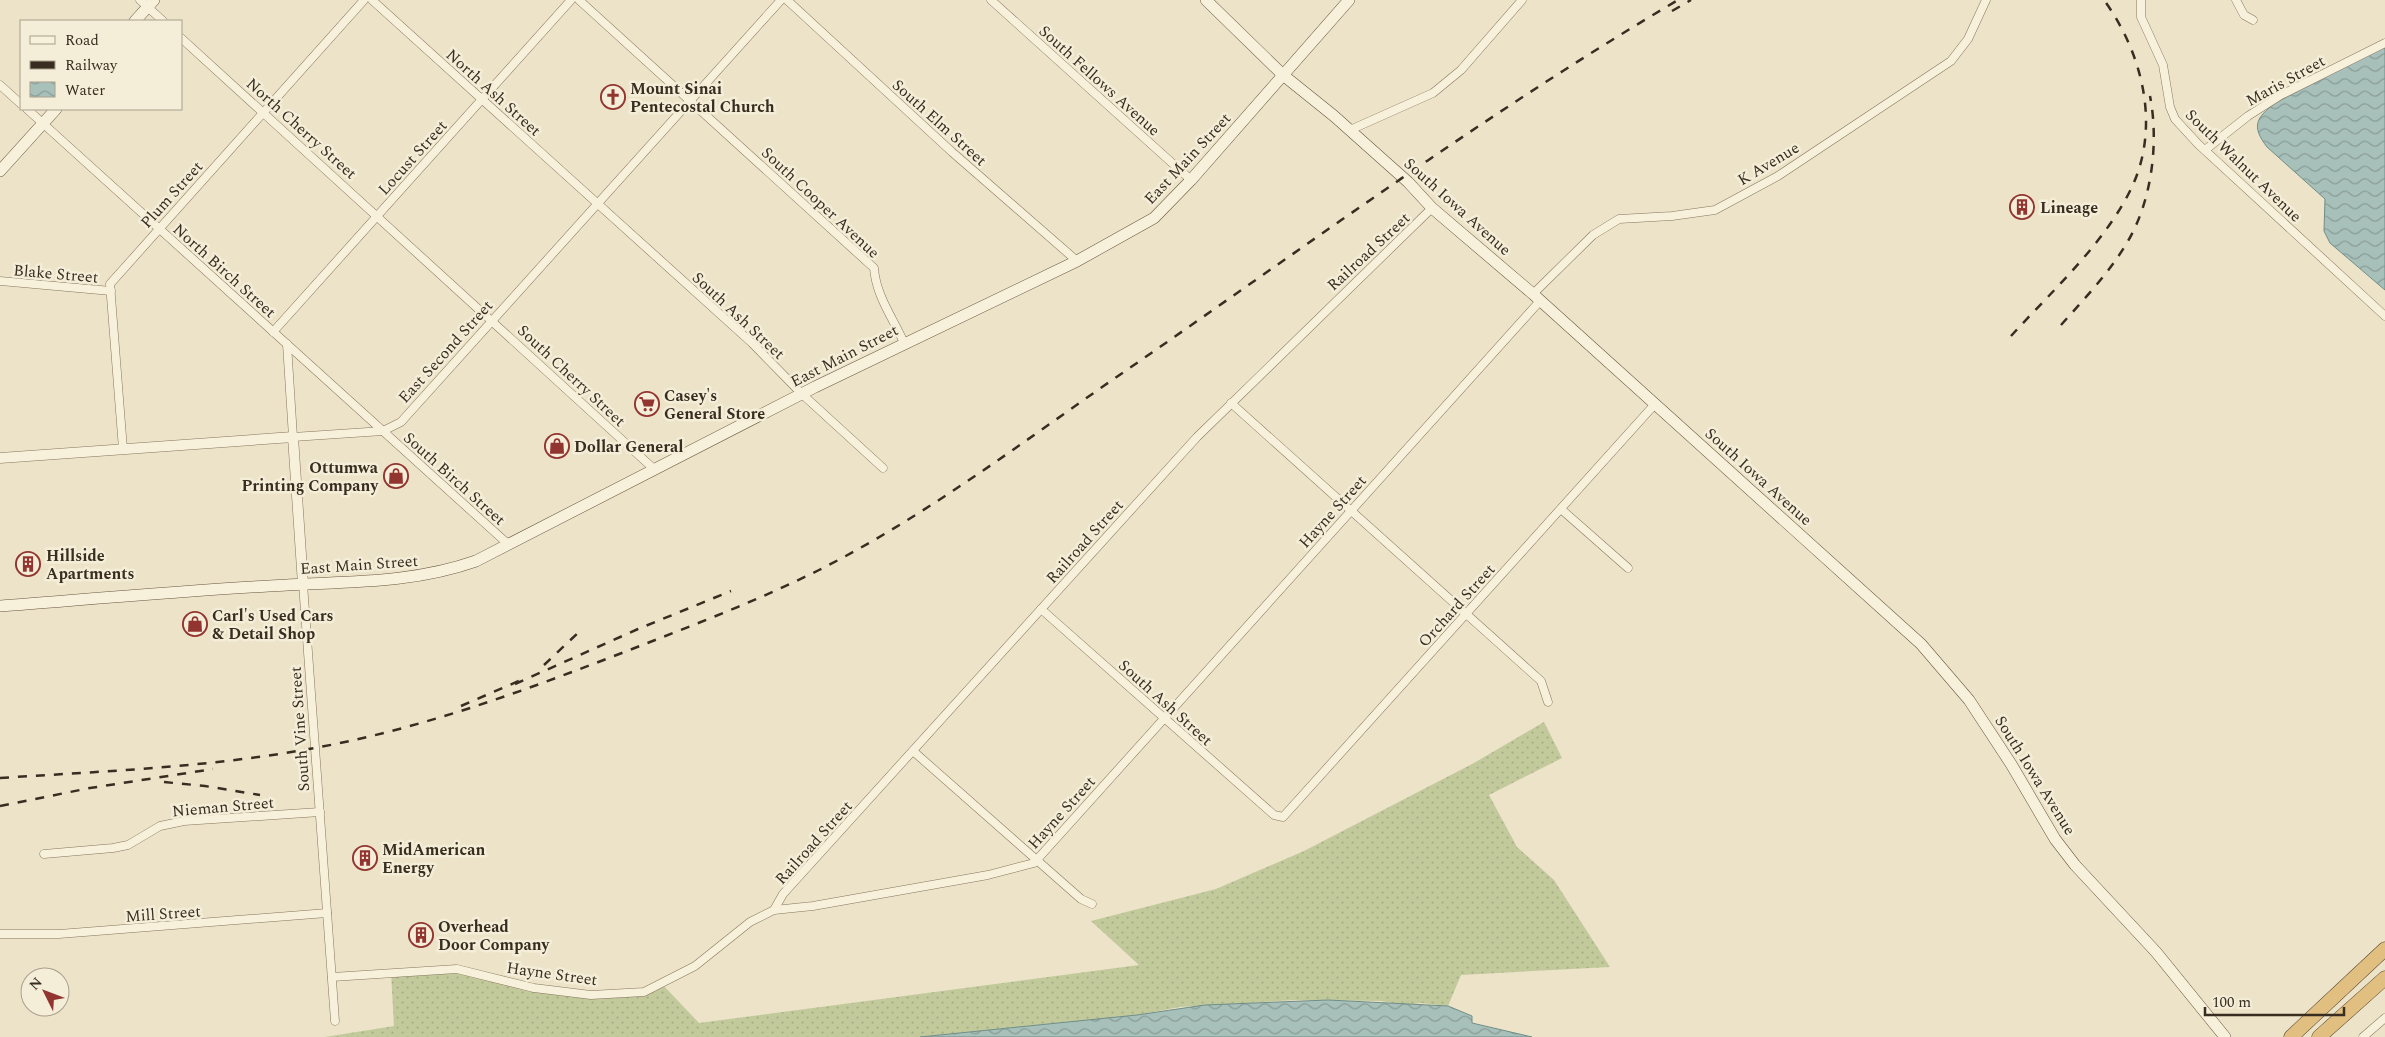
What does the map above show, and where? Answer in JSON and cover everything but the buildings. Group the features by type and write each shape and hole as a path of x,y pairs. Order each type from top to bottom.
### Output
{"highway":[{"path":"2291,1037 2385,949"},
{"path":"2319,1037 2385,978"}],"main road":[{"name":"South Iowa Avenue","path":"1206,0 1283,75 1350,130 1408,182 1432,208 1655,404 1921,644 1969,700 2011,764 2056,839 2075,865 2156,952 2225,1037"},
{"name":"East Main Street","path":"0,606 181,591 407,579 436,574 476,561 904,343 1078,261 1154,218 1191,180 1350,0"},
{"path":"136,20 147,2"},
{"path":"0,171 55,110"}],"street":[{"name":"Plum Street","path":"111,291 110,284 364,0"},
{"name":"North Ash Street","path":"372,0 597,204"},
{"name":"Locust Street","path":"273,332 571,0"},
{"name":"South Cooper Avenue","path":"579,0 874,268 879,295 894,318 904,343"},
{"name":"East Second Street","path":"0,458 383,431 401,422 782,0"},
{"name":"South Elm Street","path":"787,0 952,152 1078,261"},
{"name":"South Fellows Avenue","path":"991,0 1191,180"},
{"path":"1350,130 1432,93 1461,70 1522,0"},
{"name":"K Avenue","path":"1536,298 1593,235 1619,219 1672,216 1715,210 1804,159 1951,61 1968,39 1986,0"},
{"name":"South Walnut Avenue","path":"2141,0 2141,17 2163,66 2170,107 2175,119 2205,150 2385,316"},
{"path":"2236,0 2244,15 2253,20"},
{"path":"147,2 162,20"},
{"name":"North Cherry Street","path":"182,39 492,320"},
{"name":"Maris Street","path":"2205,150 2248,116 2281,95 2385,43"},
{"path":"0,85 20,103"},
{"name":"North Birch Street","path":"28,110 383,431"},
{"name":"South Ash Street","path":"597,204 752,344 802,394 883,468"},
{"name":"Railroad Street","path":"774,910 784,894 1197,437 1432,208"},
{"name":"Blake Street","path":"0,281 111,291"},
{"path":"111,291 123,449"},
{"name":"Hayne Street","path":"332,977 457,968 534,988 591,995 644,992 695,966 750,922 774,910 813,906 988,875 1036,860 1350,510 1536,298"},
{"name":"South Cherry Street","path":"492,320 655,470"},
{"name":"South Vine Street","path":"287,344 335,1021"},
{"path":"1231,403 1541,681 1548,702"},
{"name":"Orchard Street","path":"1274,815 1283,817 1655,404"},
{"name":"South Birch Street","path":"383,431 509,545"},
{"path":"1560,509 1628,568"},
{"name":"South Ash Street","path":"1041,609 1274,815"},
{"path":"913,751 1036,860 1082,899 1092,904"},
{"name":"Nieman Street","path":"44,854 128,845 160,826 184,821 320,812"},
{"name":"Mill Street","path":"0,934 58,934 327,913"},
{"path":"2364,1037 2385,1018"}],"green space":[{"path":"1544,722 1562,758 1489,795 1517,847 1554,880 1610,967 1461,975 1448,1006 1421,1003 1403,1005 1381,1001 1295,1000 1180,1007 1137,1015 920,1037 325,1037 394,1026 391,972 457,969 591,995 644,992 662,984 699,1023 1139,965 1091,921 1216,889 1304,851 1474,763"}],"water":[{"path":"2385,48 2385,290 2330,243 2324,231 2325,199 2267,147 2257,128 2263,113 2275,103"},
{"path":"1328,1000 1448,1006 1472,1016 1472,1023 1532,1037 920,1037 1137,1015 1205,1005"}],"railway":[{"path":"0,778 201,764 280,754 360,739 438,718 551,680 700,623 796,581 893,529 965,483 1460,139 1604,45 1678,0"},
{"path":"1672,11 1691,0"},
{"path":"2011,336 2076,266 2107,229 2131,189 2140,165 2145,141 2146,116 2138,67 2118,21 2104,0"},
{"path":"2061,325 2113,263 2128,241 2143,208 2148,189 2153,151 2154,132 2150,96"},
{"path":"515,684 638,629 731,591"},
{"path":"544,665 580,631"},
{"path":"461,706 521,680"},
{"path":"0,806 90,788 213,769"},
{"path":"164,782 205,786 260,795"}],"place":[{"name":"Mount Sinai Pentecostal Church","path":"613,97"},
{"name":"Lineage","path":"2022,207"},
{"name":"Casey's General Store","path":"647,404"},
{"name":"Dollar General","path":"557,446"},
{"name":"Ottumwa Printing Company","path":"396,476"},
{"name":"Hillside Apartments","path":"28,564"},
{"name":"Carl's Used Cars & Detail Shop","path":"195,624"},
{"name":"MidAmerican Energy","path":"365,858"},
{"name":"Overhead Door Company","path":"421,935"}]}
